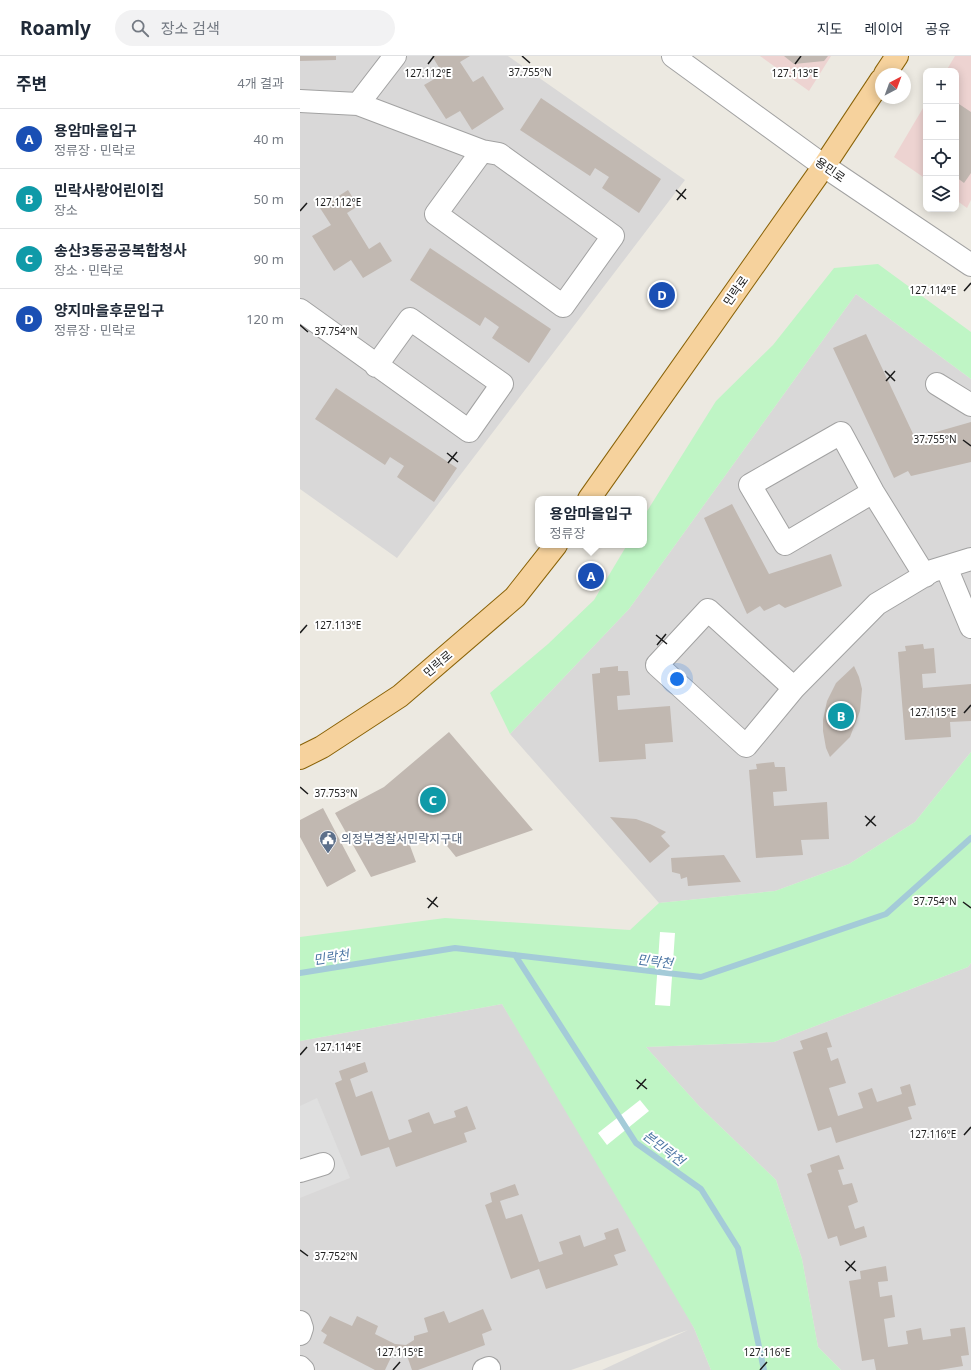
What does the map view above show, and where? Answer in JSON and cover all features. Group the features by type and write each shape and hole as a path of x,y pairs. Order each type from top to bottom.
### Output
{"main road":[{"path":"889,68 897,56"},
{"name":"민락로","path":"591,496 824,166 875,89"},
{"name":"민락로","path":"300,758 322,747 400,696 515,598 554,548"}],"street":[{"path":"358,104 395,56"},
{"name":"용민로","path":"673,56 698,63 824,166 968,257"},
{"path":"300,101 358,104 482,151 499,154 613,236 563,306 436,214 482,151"},
{"path":"300,310 376,366 469,431 502,384 410,318 376,366"},
{"path":"937,384 971,405"},
{"path":"873,492 785,544 750,485 841,433 873,492 925,576"},
{"path":"794,688 708,610 657,665 746,746 794,688 876,604 925,576 971,559"},
{"path":"946,567 969,615"},
{"path":"300,1171 323,1164"},
{"path":"300,1322 302,1328 300,1334"},
{"path":"300,1367 304,1370"}],"shaded area":[{"path":"300,56 508,56 685,180 397,558 300,489"},
{"path":"760,56 831,56 809,91"},
{"path":"955,56 971,56 971,200 967,208 959,202 959,68 948,68"},
{"path":"923,108 923,177 894,157"},
{"path":"856,294 971,379 971,752 915,822 849,864 775,891 659,903 510,734 629,609"},
{"path":"971,963 971,1370 841,1370 818,1347 802,1259 776,1180 700,1107 646,1047 774,1042 968,967"},
{"path":"502,1004 640,1228 694,1328 711,1370 602,1370 688,1330 571,1370 300,1370 300,1041"},
{"path":"317,1098 350,1178 300,1198 300,1106"}],"green space":[{"path":"878,264 971,332 971,379 856,294 629,609 510,734 490,693 548,644 594,600 625,548 647,548 647,511 716,401 773,345 834,268"},
{"path":"971,752 971,963 968,967 774,1042 646,1047 700,1107 776,1180 802,1259 818,1347 841,1370 711,1370 694,1328 502,1004 300,1041 300,937 445,918 630,930 659,903 775,891 849,864 915,822"}],"pier":[{"path":"660,932 675,933 670,1006 655,1005"},
{"path":"640,1100 649,1111 607,1145 598,1133"}],"building":[{"path":"300,56 336,56 336,60 300,61"},
{"path":"432,56 470,56 460,62 473,82 483,76 504,109 472,130 460,111 446,119 424,85 443,74"},
{"path":"784,56 828,56 824,61 794,64"},
{"path":"541,98 661,179 639,213 602,188 609,177 595,168 590,176 520,130"},
{"path":"959,104 971,112 971,173 964,183 959,179"},
{"path":"348,190 358,206 347,213 369,249 380,242 392,261 363,278 351,260 334,271 312,236 331,225 320,208"},
{"path":"430,248 551,329 529,363 492,338 499,327 485,317 480,326 410,280"},
{"path":"866,334 915,438 971,422 971,462 911,476 908,471 894,478 833,348"},
{"path":"336,388 457,468 434,502 397,477 404,466 390,457 385,465 315,419"},
{"path":"732,504 769,574 831,554 842,586 785,608 779,604 764,611 760,606 747,614 704,518"},
{"path":"923,644 924,649 934,648 936,673 922,674 923,688 971,684 971,721 950,722 951,737 905,740 898,652 906,651 905,646"},
{"path":"618,666 618,671 628,671 630,695 617,696 618,710 670,706 673,742 645,744 646,759 599,762 592,674 600,673 600,668"},
{"path":"854,666 862,689 860,711 850,737 830,757 826,748 823,731 823,720 827,701 836,683"},
{"path":"449,732 533,830 456,857 435,831 409,843 416,862 371,877 335,813 384,787"},
{"path":"774,762 775,767 785,767 787,791 773,792 774,806 827,802 829,839 801,840 803,855 756,858 749,770 757,769 756,764"},
{"name":"의정부경찰서민락지구대","path":"323,808 356,871 327,887 300,837 300,820"},
{"path":"610,817 636,819 650,824 666,832 661,836 670,846 650,863"},
{"path":"724,855 741,882 688,886 687,877 681,879 680,874 672,872 671,858"},
{"path":"827,1032 832,1047 827,1048 831,1061 838,1058 846,1083 829,1088 838,1116 863,1108 858,1093 872,1088 877,1102 902,1094 900,1087 910,1084 916,1105 908,1107 912,1119 836,1143 831,1127 818,1131 793,1052 803,1049 800,1041"},
{"path":"365,1062 368,1072 350,1079 356,1097 372,1091 389,1140 412,1132 408,1120 429,1112 434,1124 456,1117 454,1111 467,1106 476,1129 464,1133 467,1142 396,1167 389,1147 361,1156 335,1083 342,1080 339,1071"},
{"path":"839,1155 844,1169 838,1170 843,1185 852,1183 858,1202 848,1206 855,1229 864,1226 867,1237 840,1246 837,1236 828,1239 807,1174 812,1172 810,1165"},
{"path":"515,1184 519,1195 500,1201 506,1219 522,1214 539,1262 563,1254 559,1242 580,1235 584,1247 606,1239 604,1233 618,1228 626,1251 614,1255 618,1265 546,1289 539,1269 511,1279 485,1205 492,1202 490,1193"},
{"path":"886,1266 888,1281 878,1282 880,1297 892,1295 895,1317 884,1319 888,1347 908,1344 906,1331 921,1328 923,1340 951,1336 950,1329 965,1327 969,1355 961,1356 963,1366 939,1370 876,1370 874,1359 862,1361 849,1281 861,1279 860,1271"},
{"path":"483,1309 492,1330 482,1334 485,1345 418,1370 412,1370 405,1350 395,1349 385,1370 375,1370 323,1343 327,1335 321,1331 330,1316 352,1326 357,1316 378,1326 375,1334 395,1344 406,1345 414,1340 414,1336 428,1332 424,1318 444,1311 449,1323"}],"waterway":[{"name":"민락천","path":"300,973 455,948 701,977 886,914 971,838"},
{"name":"본민락천","path":"515,955 636,1143 701,1189 738,1248 764,1370"}],"place":[{"name":"양지마을후문입구","path":"662,295"},
{"name":"용암마을입구","path":"591,576"},
{"name":"민락사랑어린이집","path":"841,716"},
{"name":"송산3동공공복합청사","path":"433,800"},
{"name":"의정부경찰서민락지구대","path":"328,854"}]}
